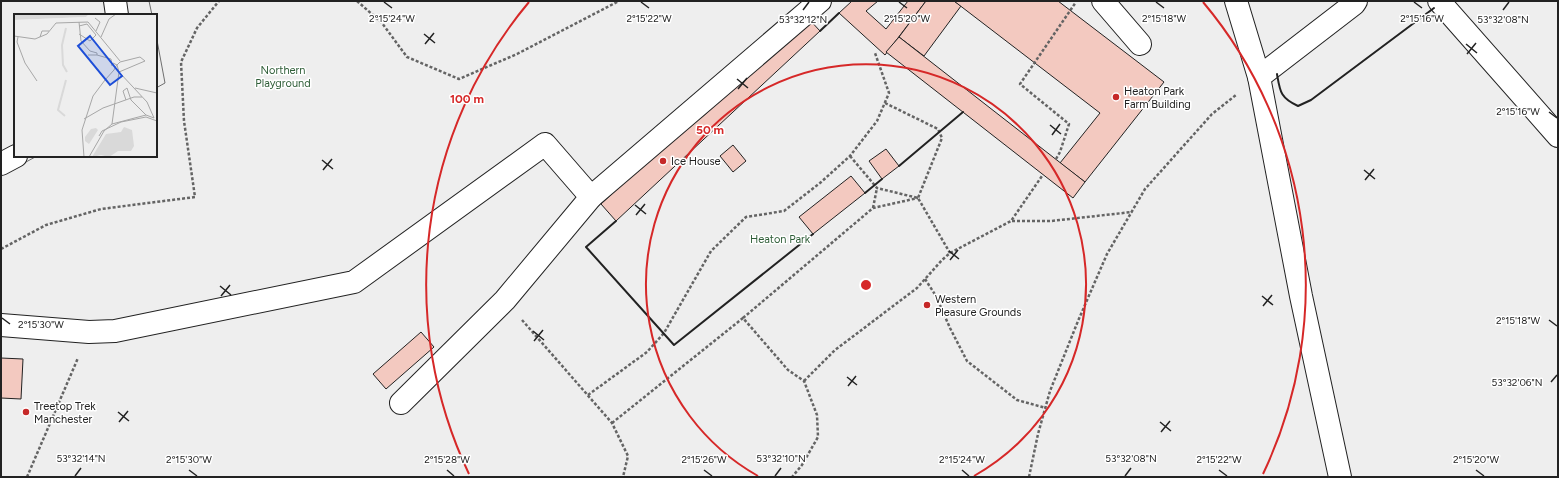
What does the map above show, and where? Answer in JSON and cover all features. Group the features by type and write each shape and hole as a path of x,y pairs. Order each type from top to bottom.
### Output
{"lane":[{"path":"115,1 117,14"},
{"path":"401,403 505,300 591,197 820,1"},
{"path":"1103,1 1140,44"},
{"path":"1236,1 1259,76 1301,296 1340,477"},
{"path":"1259,76 1356,1"},
{"path":"1438,1 1558,136"},
{"path":"1,325 89,332 115,331 354,282 545,144 591,197"},
{"path":"1,164 14,157"}],"path":[{"path":"1,249 46,225 101,209 195,197 184,121 181,62 198,28 219,1"},
{"path":"357,1 382,23 406,57 459,78 517,54 619,1"},
{"path":"1056,159 1060,152 1069,124 1020,84 1077,1"},
{"path":"588,395 647,352 664,333 711,251 746,218 784,211 820,183 850,156 877,121 890,93 875,53"},
{"path":"1029,477 1038,434 1050,392 1078,321 1107,254 1145,189 1212,114 1259,76"},
{"path":"885,103 938,129 942,138 918,198"},
{"path":"850,156 877,188 918,198 950,253"},
{"path":"1011,221 1042,176"},
{"path":"873,208 877,188"},
{"path":"612,423 743,318 873,208 918,198"},
{"path":"804,382 835,350 917,288 950,253 1011,221 1051,221 1132,212"},
{"path":"925,279 936,296 967,361 1017,400 1046,408"},
{"path":"505,300 612,423 628,456 623,477"},
{"path":"743,318 788,370 804,382 817,415 818,437 802,465 792,477"},
{"path":"27,477 89,332"}],"green space":[{"name":"Heaton Park","path":"1,1 1558,1 1558,477 1,477"}],"shaded area":[{"path":"1,1 149,1 152,14 14,14 14,157 35,157 1,175"},
{"path":"157,40 165,83 157,87"}],"building":[{"path":"852,1 878,1 866,11 886,29 908,1 926,1 885,55 839,13"},
{"path":"926,1 954,1 961,6 924,56 899,37"},
{"name":"Heaton Park Farm Building","path":"954,1 1058,1 1164,82 1085,182 1060,163 1100,113"},
{"name":"Ice House","path":"808,18 820,31 616,221 601,204 697,115 701,118"},
{"path":"899,37 1085,182 1073,198 886,52"},
{"path":"733,145 746,161 733,172 720,156"},
{"path":"886,149 899,166 882,179 869,161"},
{"path":"851,176 865,193 813,234 799,217"},
{"path":"421,332 434,347 386,389 373,374"},
{"path":"1,358 23,359 21,399 1,398"}],"wall":[{"path":"1277,74 1280,89 1284,97 1298,106 1311,100 1434,8"},
{"path":"820,31 839,13"},
{"path":"899,166 963,112"},
{"path":"865,193 882,179"},
{"path":"616,221 586,247 674,345 813,234"}],"place":[{"name":"Heaton Park Farm Building","path":"1116,97"},
{"name":"Ice House","path":"663,161"},
{"name":"Western Pleasure Grounds","path":"927,305"},
{"name":"Treetop Trek Manchester","path":"26,412"}],"park label":[{"name":"Northern Playground","path":"283,76"}]}
